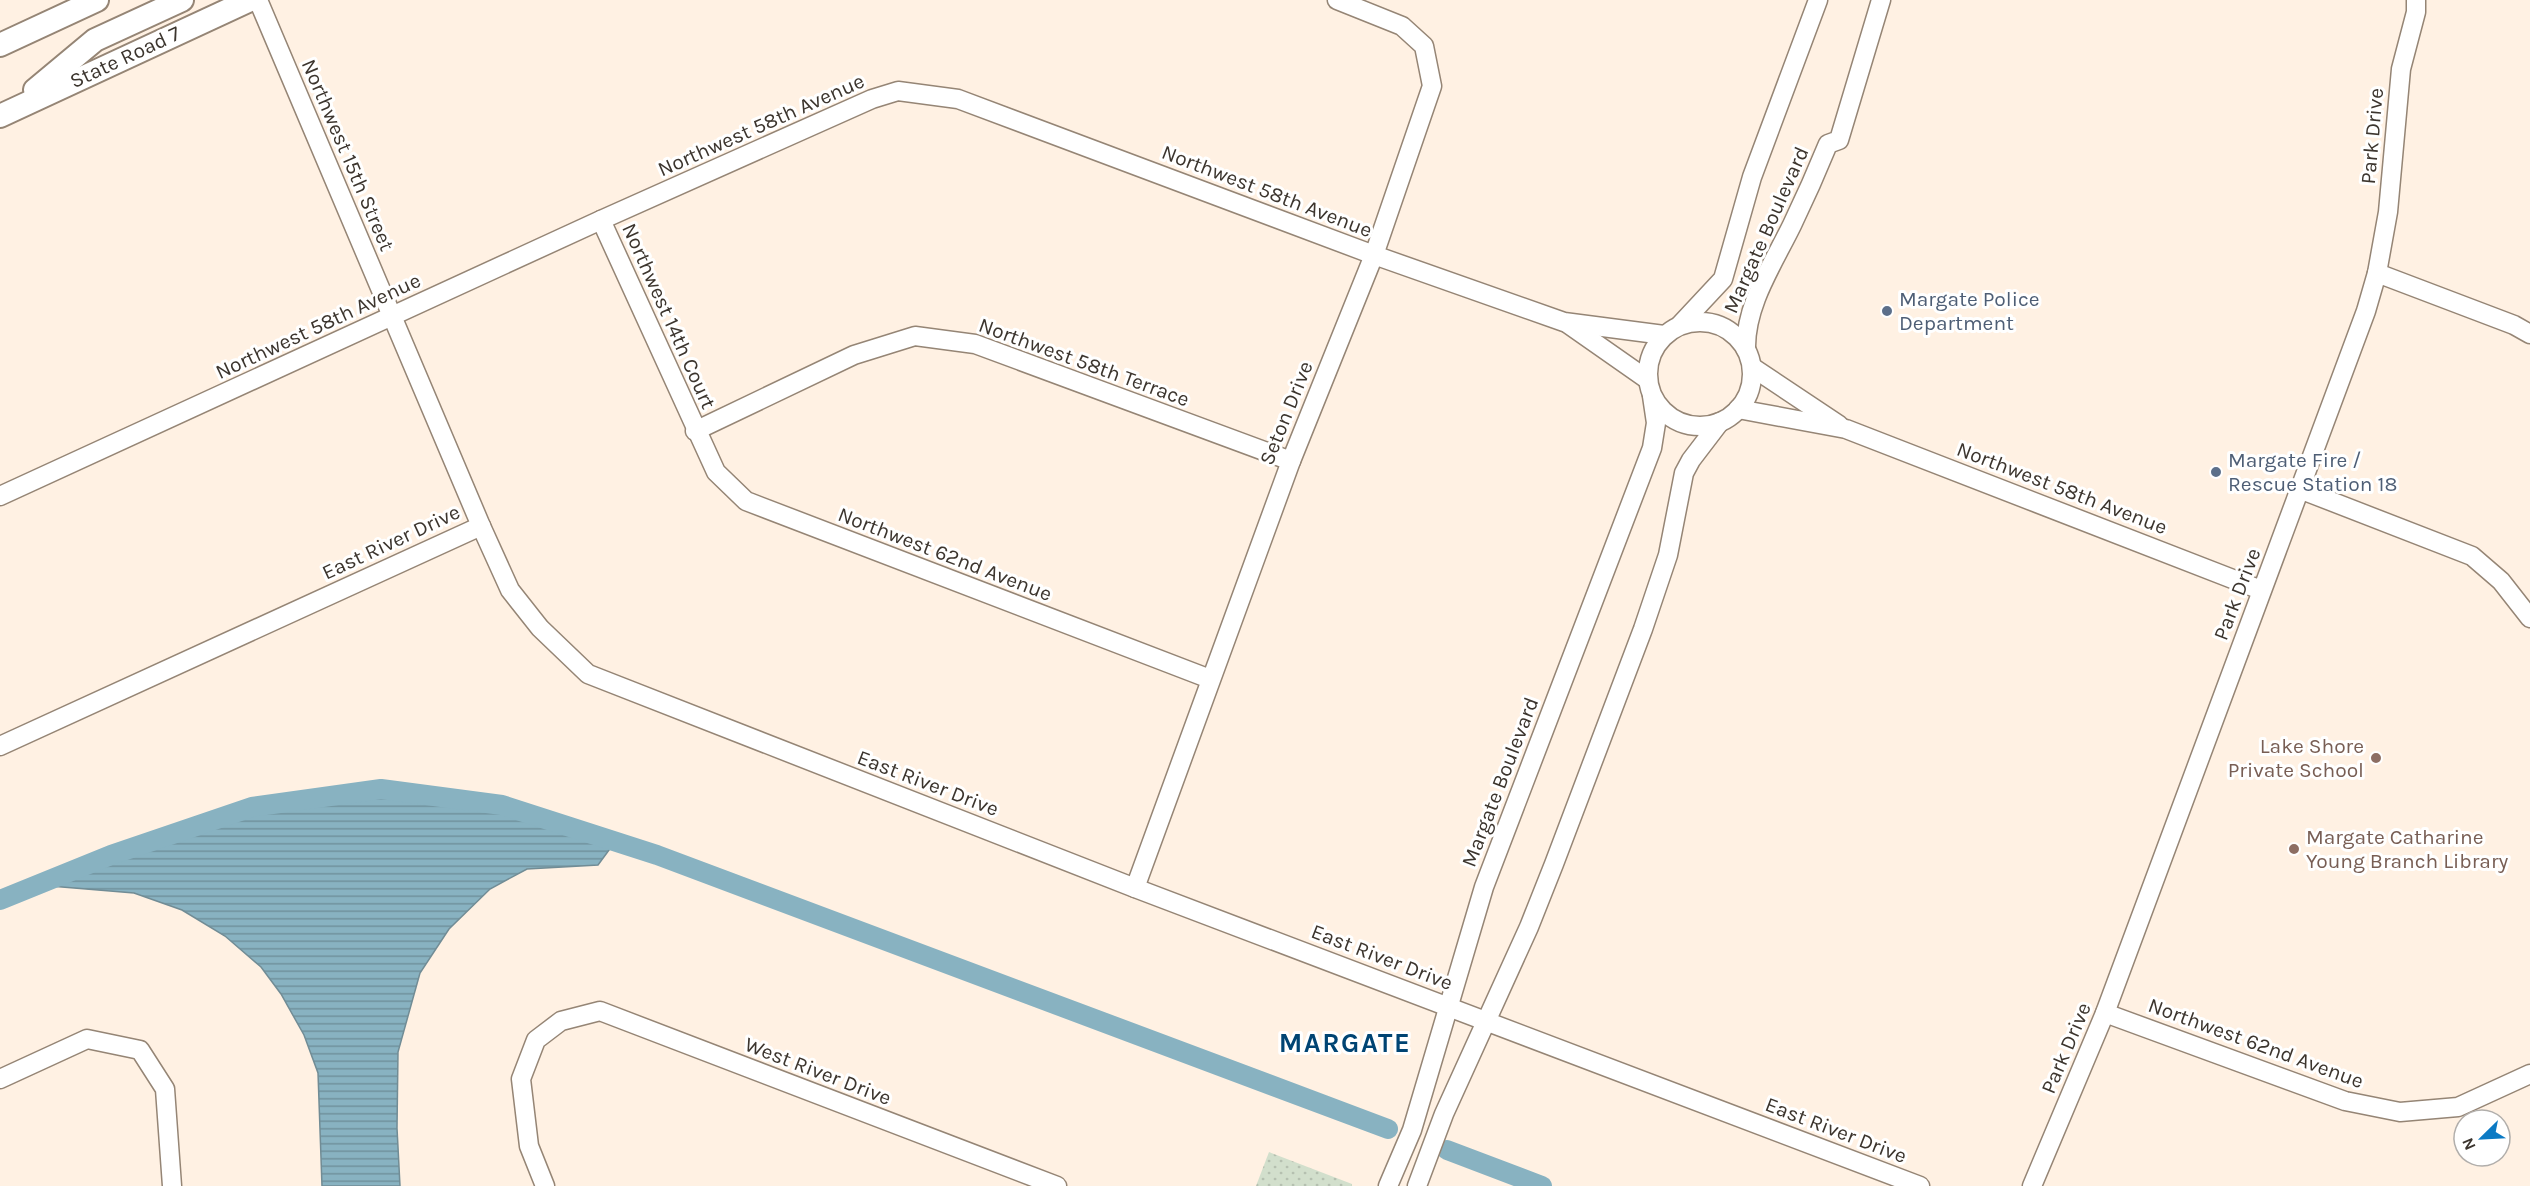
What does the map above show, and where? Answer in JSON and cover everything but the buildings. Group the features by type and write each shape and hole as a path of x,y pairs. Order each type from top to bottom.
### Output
{"main road":[{"path":"0,45 97,0"},
{"path":"6,113 94,39 182,0"},
{"name":"State Road 7","path":"6,113 250,0"}],"street":[{"name":"Northwest 15th Street","path":"258,0 481,526"},
{"name":"Seton Drive","path":"1135,888 1291,461 1374,255 1432,86 1424,46 1402,26 1337,0"},
{"name":"Margate Boulevard","path":"1680,325 1723,279 1752,177 1818,0"},
{"name":"Margate Boulevard","path":"1746,349 1746,333 1753,306 1828,144 1839,140 1881,0"},
{"name":"Park Drive","path":"2032,1186 2105,1012 2261,590 2302,490 2366,311 2377,273 2388,212 2401,69 2416,12 2416,0"},
{"name":"Northwest 58th Avenue","path":"0,496 601,220 872,99 898,91 958,99 1374,255 1564,322 1664,334"},
{"name":"Northwest 14th Court","path":"601,220 695,430"},
{"path":"2377,273 2514,325 2530,334"},
{"path":"1417,1186 1443,1113 1486,1022 1554,864 1658,587 1668,555 1684,473 1720,422 1738,409 1747,397 1752,367 1746,349 1729,330 1718,324 1693,321 1680,325 1664,334 1654,348 1648,363 1650,388 1661,409 1674,419 1689,425 1705,426 1720,422"},
{"name":"Northwest 58th Avenue","path":"1564,322 1650,388"},
{"name":"Northwest 58th Terrace","path":"695,430 855,355 915,336 975,344 1291,461"},
{"name":"Northwest 58th Avenue","path":"1752,367 1846,429"},
{"name":"Margate Boulevard","path":"1388,1186 1412,1130 1489,873 1652,448 1656,423 1650,388"},
{"name":"Northwest 58th Avenue","path":"1738,409 1846,429 2261,590"},
{"name":"Northwest 62nd Avenue","path":"695,430 716,472 746,501 1210,680"},
{"path":"2302,490 2472,556 2500,582 2530,618"},
{"name":"East River Drive","path":"0,746 481,526 510,591 540,628 588,674 1135,888 1920,1186"},
{"name":"West River Drive","path":"545,1186 529,1146 521,1079 536,1040 561,1021 600,1011 1024,1180 1057,1186"},
{"name":"Northwest 62nd Avenue","path":"2105,1012 2345,1101 2400,1112 2458,1107 2530,1074"},
{"path":"0,1078 87,1038 140,1050 165,1089 172,1186"}],"green space":[{"path":"1269,1152 1352,1184 1352,1186 1256,1186"}],"water":[{"path":"381,789 502,805 615,842 598,865 527,869 490,889 449,929 420,973 398,1052 397,1128 400,1186 322,1186 318,1073 304,1035 281,994 261,967 225,936 182,910 134,893 38,885 111,855 252,807"}],"waterway":[{"path":"0,900 111,855 252,807 381,789 502,805 657,855 1388,1129"},
{"path":"1447,1150 1542,1186"}],"place":[{"name":"Margate Police Department","path":"1887,311"},
{"name":"Margate Fire / Rescue Station 18","path":"2216,472"},
{"name":"Lake Shore Private School","path":"2376,758"},
{"name":"Margate Catharine Young Branch Library","path":"2294,849"}],"district":[{"name":"MARGATE","path":"1345,1043"}]}
